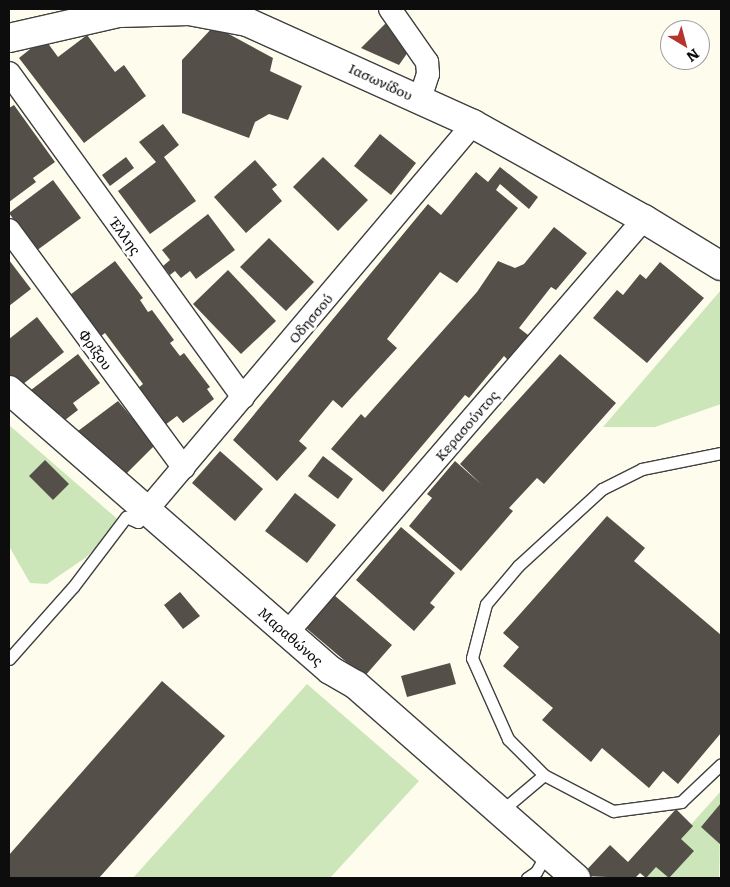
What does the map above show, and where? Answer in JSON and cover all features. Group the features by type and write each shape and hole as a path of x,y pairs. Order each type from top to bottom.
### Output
{"street":[{"path":"390,9 426,62 428,74 420,99"},
{"name":"Ιασωνίδου","path":"9,37 120,13 188,10 249,15 473,124 644,219 721,266"},
{"name":"Έλλης","path":"9,73 242,398"},
{"name":"Οδησσού","path":"146,511 473,124"},
{"name":"Κερασούντος","path":"288,632 644,219"},
{"name":"Φρίξου","path":"9,230 184,468"},
{"name":"Μαραθώνος","path":"9,390 330,670 356,685 576,878"}],"lane":[{"path":"721,453 642,469 602,488 518,566 486,604 472,658 508,739 544,775 613,811 681,802 721,764"},
{"path":"9,659 73,586 126,517 138,522 146,511"},
{"path":"499,812 544,775"},
{"path":"527,878 536,872 547,853"}],"green space":[{"path":"721,290 721,404 655,427 603,427"},
{"path":"9,425 122,523 85,558 47,584 30,583 9,546"},
{"path":"307,684 419,781 330,878 133,878"},
{"path":"721,791 719,878 643,878"}],"building":[{"path":"387,22 408,52 399,65 361,48"},
{"path":"214,26 273,58 270,71 302,86 288,120 269,114 255,122 249,138 182,113 182,60"},
{"path":"87,35 115,72 124,65 146,96 84,143 19,58 44,38 58,57"},
{"path":"14,105 55,162 33,178 36,182 9,202 9,108"},
{"path":"163,124 179,145 164,157 196,201 150,234 118,191 156,162 139,142"},
{"path":"380,134 416,163 391,195 354,166"},
{"path":"126,157 134,168 110,186 102,175"},
{"path":"323,157 368,200 338,231 293,187"},
{"path":"255,160 277,185 272,189 282,201 246,233 214,197"},
{"path":"500,167 538,197 529,209 500,184 496,190 518,208 457,283 440,272 387,339 397,348 342,408 333,400 299,441 307,448 277,481 233,440 428,204 441,215 476,172 488,182"},
{"path":"53,180 81,218 36,251 9,213"},
{"path":"208,214 235,250 196,279 190,271 181,278 175,271 170,275 163,266 170,260 162,250"},
{"path":"554,227 587,253 556,290 551,287 519,328 532,338 511,363 504,356 469,398 465,395 383,492 331,449 361,414 365,418 477,292 498,261 515,268 524,264"},
{"path":"269,238 314,282 286,311 240,267"},
{"path":"9,260 31,289 9,306"},
{"path":"115,261 143,298 140,300 148,312 152,310 174,340 170,343 180,356 184,353 210,387 207,389 214,399 183,423 177,416 165,425 137,389 143,384 105,333 101,336 70,295"},
{"path":"660,262 704,298 647,363 593,318 617,290 623,295 640,274 646,279"},
{"path":"228,270 276,321 241,354 193,304"},
{"path":"37,317 64,352 18,388 9,377 9,339"},
{"path":"78,354 100,383 73,403 78,410 65,420 60,414 53,419 31,390"},
{"path":"560,354 616,403 544,484 537,478 509,508 513,511 461,571 409,526 432,498 427,494 455,461 482,485 460,464"},
{"path":"118,401 155,445 121,479 74,434"},
{"path":"220,451 263,489 235,521 192,483"},
{"path":"323,456 353,479 338,499 308,476"},
{"path":"45,460 69,484 53,500 29,476"},
{"path":"295,493 336,525 307,563 265,531"},
{"path":"607,516 645,548 634,561 721,635 721,733 678,784 663,771 649,788 602,748 591,762 542,720 553,708 503,666 519,647 503,633"},
{"path":"401,527 455,573 430,603 435,607 414,631 356,580"},
{"path":"180,592 200,616 183,629 164,605"},
{"path":"334,595 392,645 364,677 306,628"},
{"path":"450,663 456,684 407,697 401,676"},
{"path":"162,681 225,736 99,878 9,878 9,855"},
{"path":"721,803 721,845 701,827"},
{"path":"676,809 693,826 681,839 694,851 669,878 656,867 646,878 640,873 635,878 581,876 610,845 628,862"}]}
